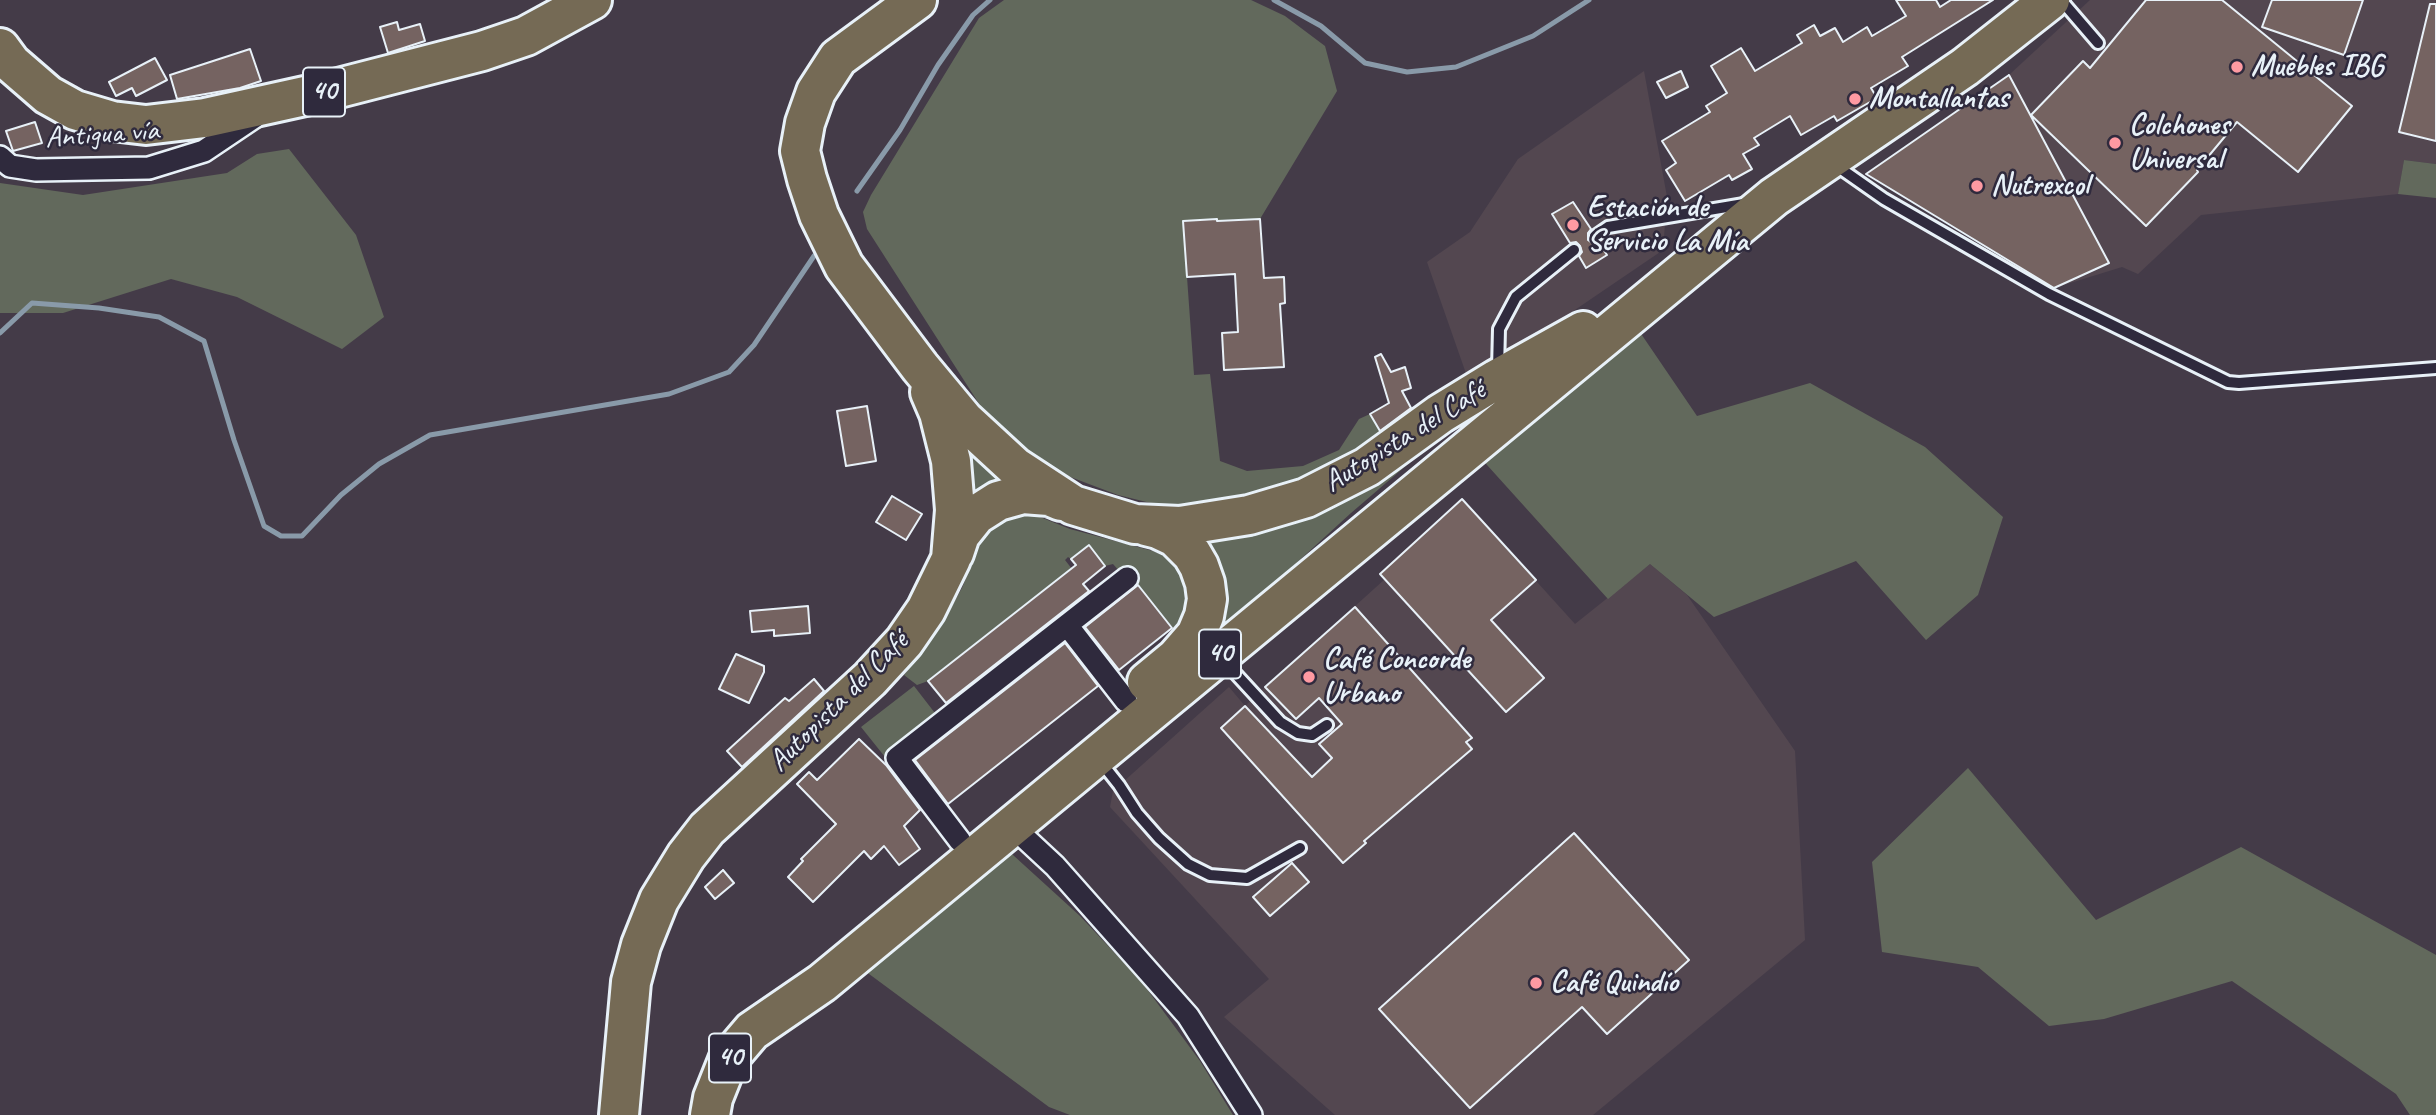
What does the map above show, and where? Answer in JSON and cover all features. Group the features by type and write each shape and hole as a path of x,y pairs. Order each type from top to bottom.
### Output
{"highway":[{"name":"40","path":"0,48 11,63 48,95 75,110 112,121 146,125 205,118 279,102 482,51 526,36 592,0"},
{"name":"40","path":"917,0 838,58 816,92 805,123 800,151 819,215 844,266 920,367"},
{"name":"Autopista del Café","path":"710,1115 713,1098 729,1058 752,1031 821,983 1774,197 1965,67 2050,0"},
{"name":"Autopista del Café","path":"920,367 964,420 1015,467 1073,505 1135,524 1180,526 1250,516 1306,498 1367,467 1440,414 1497,379 1664,287"},
{"name":"Autopista del Café","path":"619,1115 631,982 641,945 659,900 686,856 707,829 870,679 904,642 933,598 951,559 956,510 951,461 939,413 920,367"},
{"path":"951,559 960,535 976,515 998,501 1023,494 1049,496 1073,505"},
{"path":"772,1015 810,968 1176,658 1196,635 1207,599 1199,566 1192,554 1175,537 1158,528 1135,524"}],"street":[{"name":"Antigua vía","path":"0,157 10,166 36,170 149,168 204,151 279,102"},
{"path":"960,841 897,758 1127,578"},
{"path":"1067,625 1126,701"},
{"path":"1012,826 1055,866 1188,1016 1251,1115"}],"lane":[{"path":"2062,0 2098,43"},
{"path":"1829,160 1884,199 2049,294 2228,382 2436,368"},
{"path":"1595,236 1608,227 1709,211 1774,197"},
{"path":"1497,379 1499,329 1516,297 1574,250"},
{"path":"1219,655 1280,722 1298,733 1312,735 1327,725"},
{"path":"1096,756 1137,813 1159,838 1188,864 1210,875 1247,878 1300,848"}],"shaded area":[{"path":"2090,0 2436,0 2436,164 2404,160 2398,194 2201,215 2138,274 2122,267 2054,288 1866,174 2009,75"},
{"path":"1644,71 1667,197 1663,250 1469,382 1427,262 1470,232 1518,159"},
{"path":"1462,499 1575,624 1650,564 1687,595 1795,751 1805,940 1593,1115 1335,1115 1224,1017 1269,979 1110,807 1113,791 1229,687 1245,706 1265,687 1296,719 1351,666 1322,636 1385,579"}],"green space":[{"path":"1004,0 1251,0 1285,16 1325,46 1337,91 1260,219 1183,221 1194,375 1210,374 1220,461 1247,471 1303,466 1339,450 1359,419 1370,414 1383,436 1302,487 1175,509 1118,495 1052,470 992,424 867,229 863,212 979,18"},
{"path":"289,149 356,235 384,317 342,349 237,297 171,279 63,313 0,313 0,183 83,195 227,173 257,154"},
{"path":"2404,160 2436,164 2436,198 2398,194"},
{"path":"1633,322 1697,416 1810,383 1925,447 2003,517 1978,595 1926,640 1856,561 1714,617 1650,564 1608,599 1478,455"},
{"path":"1464,416 1351,513 1220,633 1218,631 1227,605 1226,580 1219,563 1207,547 1190,532"},
{"path":"969,443 1014,479 993,482 975,493"},
{"path":"1022,513 1153,551 1181,566 1190,582 1185,634 1173,628 1137,584 1139,581 1126,568 1120,572 1113,564 1105,566 1088,545 1071,559 1068,557 1065,560 1072,569 928,681 917,685 904,675 941,625 962,588 989,521"},
{"path":"914,686 938,717 885,757 861,727"},
{"path":"1968,768 2096,920 2241,847 2436,955 2436,1115 2410,1115 2396,1094 2232,981 2104,1019 2049,1026 1978,967 1882,952 1872,862"},
{"path":"1002,845 1080,916 1141,981 1200,1061 1233,1115 1070,1115 1049,1107 861,968"}],"building":[{"path":"1896,0 1936,0 1940,7 1951,0 1993,0 1902,57 1908,66 1871,88 1877,98 1837,121 1834,116 1801,135 1790,116 1754,138 1759,145 1743,154 1752,169 1732,180 1729,175 1685,201 1666,170 1676,163 1662,141 1710,112 1706,106 1727,93 1711,66 1741,48 1755,71 1802,43 1797,35 1814,25 1820,36 1835,28 1843,42 1867,27 1872,36 1906,16"},
{"path":"2146,0 2222,0 2352,106 2298,172 2237,122 2198,172 2146,226 2031,115 2083,61 2090,68"},
{"path":"2272,0 2363,0 2344,55 2262,27"},
{"path":"2430,4 2436,4 2436,141 2399,132"},
{"path":"397,22 399,30 420,24 425,41 388,53 380,27"},
{"path":"250,49 261,81 240,88 177,99 170,75"},
{"path":"155,58 167,80 136,96 132,88 116,96 109,82"},
{"path":"1681,71 1688,87 1666,98 1657,82"},
{"name":"Nutrexcol","path":"2009,75 2109,263 2054,288 1866,174"},
{"path":"35,122 42,143 13,151 6,131"},
{"name":"Estación de Servicio La Mía","path":"1573,202 1591,229 1588,240 1599,243 1607,255 1586,268 1579,256 1582,252 1580,246 1576,242 1570,243 1552,214"},
{"path":"1260,219 1264,278 1284,277 1285,303 1280,304 1284,367 1224,370 1222,333 1238,332 1235,274 1187,277 1183,221"},
{"path":"1381,354 1391,372 1405,367 1411,388 1402,391 1411,408 1380,431 1370,414 1389,403 1375,357"},
{"path":"867,406 876,461 846,466 837,411"},
{"path":"892,496 922,514 906,540 876,522"},
{"path":"1462,499 1536,580 1491,620 1544,678 1506,712 1380,574"},
{"path":"1089,545 1105,566 1083,584 1089,591 946,703 928,681 1076,565 1071,559"},
{"path":"1138,585 1172,628 1119,670 1085,627"},
{"path":"808,606 810,633 774,636 774,630 752,632 750,611"},
{"path":"1355,607 1472,738 1466,742 1472,749 1364,841 1366,843 1343,863 1221,728 1245,706 1312,777 1332,758 1319,744 1342,724 1319,698 1296,719 1265,687"},
{"path":"1065,643 1098,686 948,804 915,760"},
{"path":"736,654 764,666 764,672 749,703 719,689"},
{"path":"814,679 824,691 742,767 727,751 785,698 789,701"},
{"path":"859,739 886,765 920,810 904,826 920,849 899,865 884,846 871,859 864,851 813,902 788,877 803,861 801,859 836,824 797,784 809,772 817,780"},
{"name":"Café Quindío","path":"1574,833 1689,960 1607,1034 1582,1007 1470,1108 1379,1009"},
{"path":"1292,863 1309,882 1270,916 1253,897"},
{"path":"723,870 734,883 715,899 705,887"}],"waterway":[{"path":"857,191 900,130 938,65 973,15 990,0"},
{"path":"1274,0 1321,26 1365,63 1407,72 1456,67 1533,36 1589,0"},
{"path":"0,333 32,303 99,308 159,317 204,341 264,526 281,536 302,536 341,495 379,464 430,435 669,394 729,372 754,345 814,256"}],"place":[{"name":"Muebles IBG","path":"2237,67"},
{"name":"Montallantas","path":"1855,99"},
{"name":"Colchones Universal","path":"2115,143"},
{"name":"Nutrexcol","path":"1977,186"},
{"name":"Estación de Servicio La Mía","path":"1573,225"},
{"name":"Café Concorde Urbano","path":"1309,677"},
{"name":"Café Quindío","path":"1536,983"}]}
